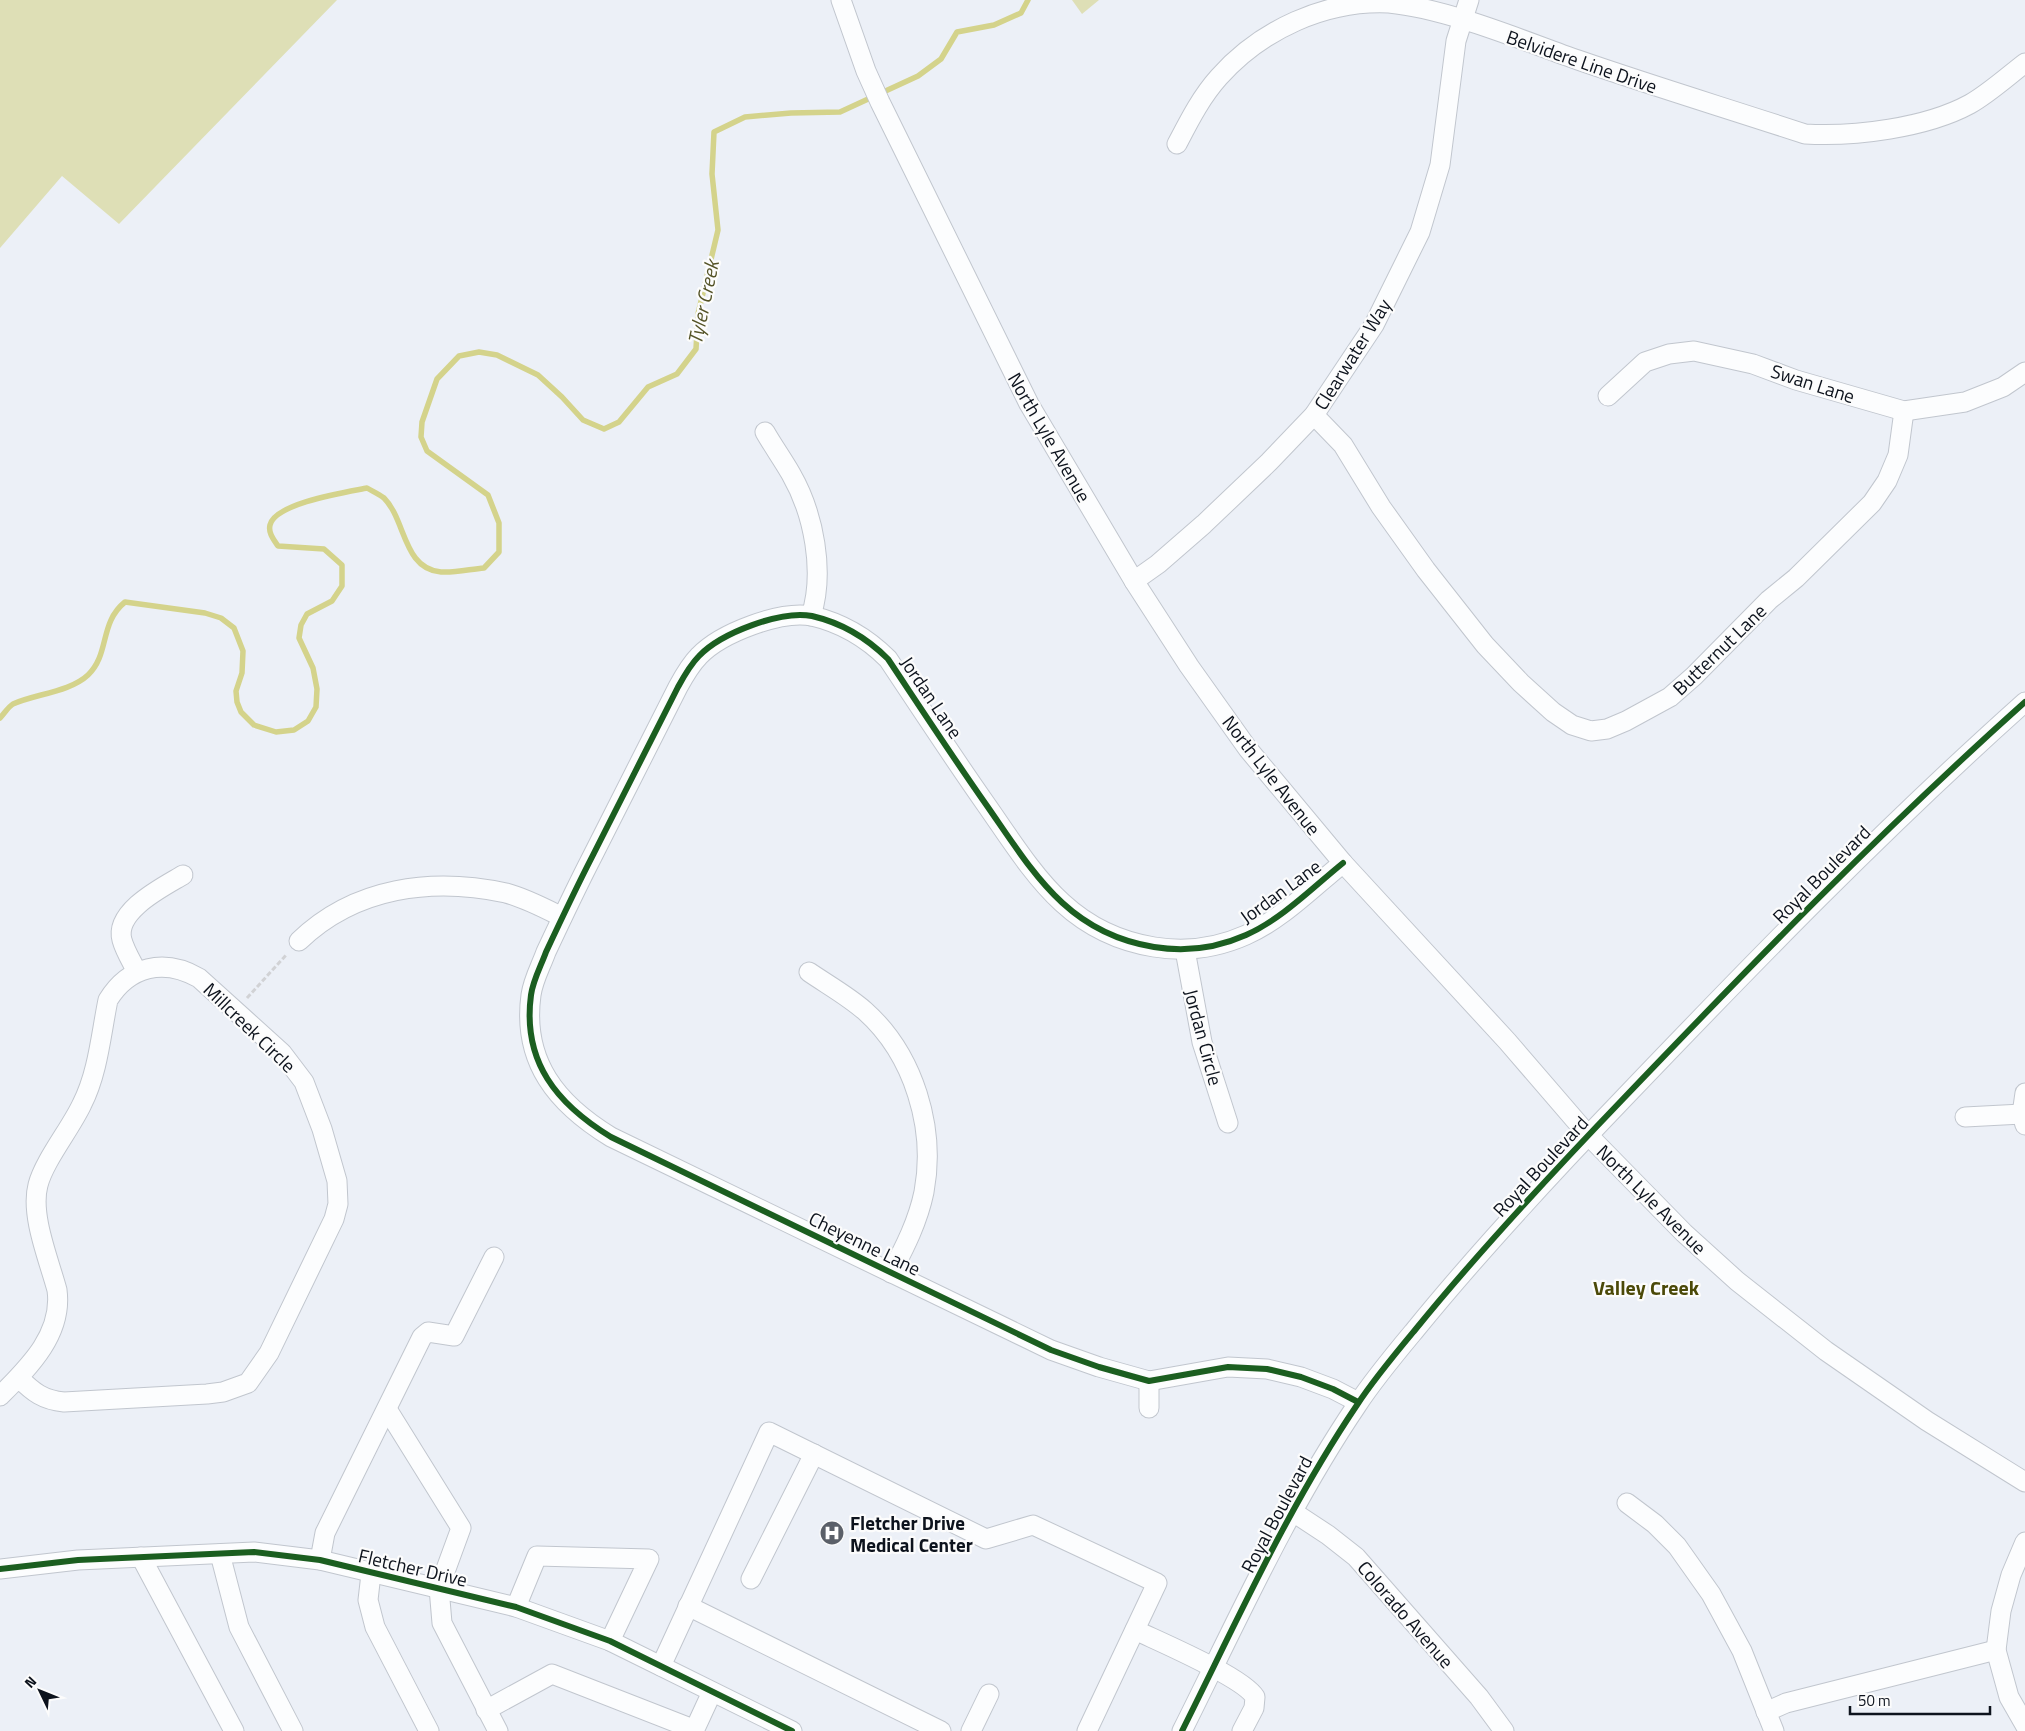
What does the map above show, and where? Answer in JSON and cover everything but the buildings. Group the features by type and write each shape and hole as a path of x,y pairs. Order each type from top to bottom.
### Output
{"street":[{"name":"North Lyle Avenue","path":"841,0 866,71 880,102 1029,404 1134,581 1189,666 1248,749 1343,863 1507,1041 1588,1135 1684,1233 1744,1287 1826,1351 1927,1421 2025,1482"},
{"name":"Clearwater Way","path":"1134,581 1158,564 1204,524 1269,462 1314,415 1374,325 1420,232 1440,165 1451,68 1456,41 1469,0"},
{"name":"Belvidere Line Drive","path":"1177,144 1194,111 1218,77 1245,51 1276,29 1304,16 1359,2 1390,3 1462,20 1610,71 1804,134 1832,136 1932,120 1970,104 2025,62"},
{"name":"Swan Lane","path":"1608,396 1646,362 1669,354 1694,351 1753,364 1796,380 1904,411 1964,402 2003,387 2025,372"},
{"name":"Butternut Lane","path":"1314,415 1343,445 1381,507 1426,570 1485,645 1521,683 1553,712 1572,725 1591,731 1606,729 1626,721 1670,697 1872,503 1886,481 1898,455 1904,411"},
{"path":"765,432 792,476 804,503 811,527 817,584 811,616"},
{"name":"Jordan Lane","path":"562,917 689,668 700,655 732,633 772,620 794,616 811,616 846,628 860,636 888,659 1048,890 1067,908 1110,936 1140,945 1184,950 1218,944 1246,935 1287,909 1343,863"},
{"name":"Royal Boulevard","path":"1182,1731 1212,1668 1319,1466 1358,1402 1443,1295 1588,1135 1754,962 1864,852 2025,702"},
{"path":"137,972 122,938 125,918 145,899 183,875"},
{"path":"299,941 330,915 382,894 416,886 455,885 506,894 525,900 562,917"},
{"name":"Cheyenne Lane","path":"562,917 537,974 531,994 530,1018 532,1041 543,1073 556,1093 587,1122 612,1136 1051,1350 1099,1367 1149,1381 1228,1367 1267,1369 1301,1377 1333,1389 1358,1402"},
{"name":"Jordan Circle","path":"1184,950 1202,1042 1228,1123"},
{"name":"Millcreek Circle","path":"0,1396 19,1378 44,1347 57,1315 58,1302 56,1290 38,1218 38,1185 46,1167 74,1120 90,1086 108,1000 124,980 137,972 163,966 188,972 199,978 282,1052 304,1082 322,1129 338,1188 338,1204 334,1218 269,1353 248,1383 223,1392 207,1394 64,1402 42,1398 19,1378"},
{"path":"809,972 851,1000 878,1024 909,1070 923,1116 928,1159 924,1192 914,1225 891,1273"},
{"path":"1965,1118 2024,1119 2025,1093"},
{"path":"320,1560 325,1533 422,1338 428,1332 454,1336 494,1257"},
{"path":"1149,1381 1149,1408"},
{"path":"387,1409 461,1528 439,1588 442,1623 498,1731"},
{"path":"661,1666 769,1432 986,1539 1033,1525 1157,1583 1087,1731"},
{"path":"751,1579 814,1454"},
{"path":"1627,1503 1655,1524 1677,1546 1711,1594 1742,1651 1774,1731"},
{"name":"Colorado Avenue","path":"1293,1512 1328,1535 1356,1557 1479,1697 1504,1731"},
{"path":"2025,1542 2011,1575 2001,1611 1996,1650 2009,1697 2025,1725"},
{"name":"Fletcher Drive","path":"0,1569 78,1560 254,1552 320,1560 371,1574 516,1607 610,1642 792,1731"},
{"path":"220,1554 239,1627 294,1731"},
{"path":"516,1607 537,1556 649,1559 610,1642"},
{"path":"141,1557 234,1731"},
{"path":"371,1574 368,1600 375,1626 430,1731"},
{"path":"688,1606 941,1731"},
{"path":"1135,1630 1212,1668 1250,1690 1255,1697 1254,1708 1242,1731"},
{"path":"1766,1712 1786,1703 1996,1650"},
{"path":"486,1710 552,1674 693,1730 712,1692"},
{"path":"971,1731 989,1694"}],"path":[{"path":"236,1010 299,941"}],"green space":[{"path":"0,0 337,0 119,224 62,176 0,248"},
{"path":"1072,0 1099,0 1082,14"}],"waterway":[{"name":"Tyler Creek","path":"0,718 13,704 62,689 81,681 88,675 95,667 99,658 111,619 125,602 205,613 221,618 234,628 243,651 242,673 236,691 237,702 241,712 254,725 276,732 294,730 308,721 316,707 317,689 313,668 299,638 301,625 307,614 332,601 342,586 342,565 324,549 278,546 270,531 270,525 275,517 284,511 313,500 367,488 384,498 391,507 412,553 419,562 429,569 446,572 484,568 499,552 499,523 488,495 427,451 421,437 422,422 437,379 459,356 479,352 497,355 538,375 583,420 604,429 619,422 648,387 677,374 696,349 698,314 718,230 712,174 714,132 745,117 791,113 840,112 918,76 941,59 957,32 994,25 1021,13 1028,0"}],"cycle path":[{"path":"1343,863 1272,921 1246,935 1224,943 1201,948 1177,949 1154,947 1123,940 1097,928 1074,913 1054,895 1036,874 1019,852 888,659 863,638 844,627 812,616 784,616 752,625 722,639 699,656 687,671 546,952 532,989 530,1019 532,1041 538,1061 547,1079 574,1110 611,1137 1051,1350 1099,1367 1149,1381 1228,1367 1267,1369 1301,1377 1333,1389 1358,1402"},
{"path":"1182,1731 1264,1565 1308,1484 1364,1395 1400,1348 1516,1213 1720,998 1870,847 2025,702"},
{"path":"0,1569 78,1560 254,1552 320,1560 516,1607 610,1641 792,1731"}],"place":[{"name":"Fletcher Drive Medical Center","path":"832,1533"}],"district":[{"name":"Valley Creek","path":"1646,1287"}]}
